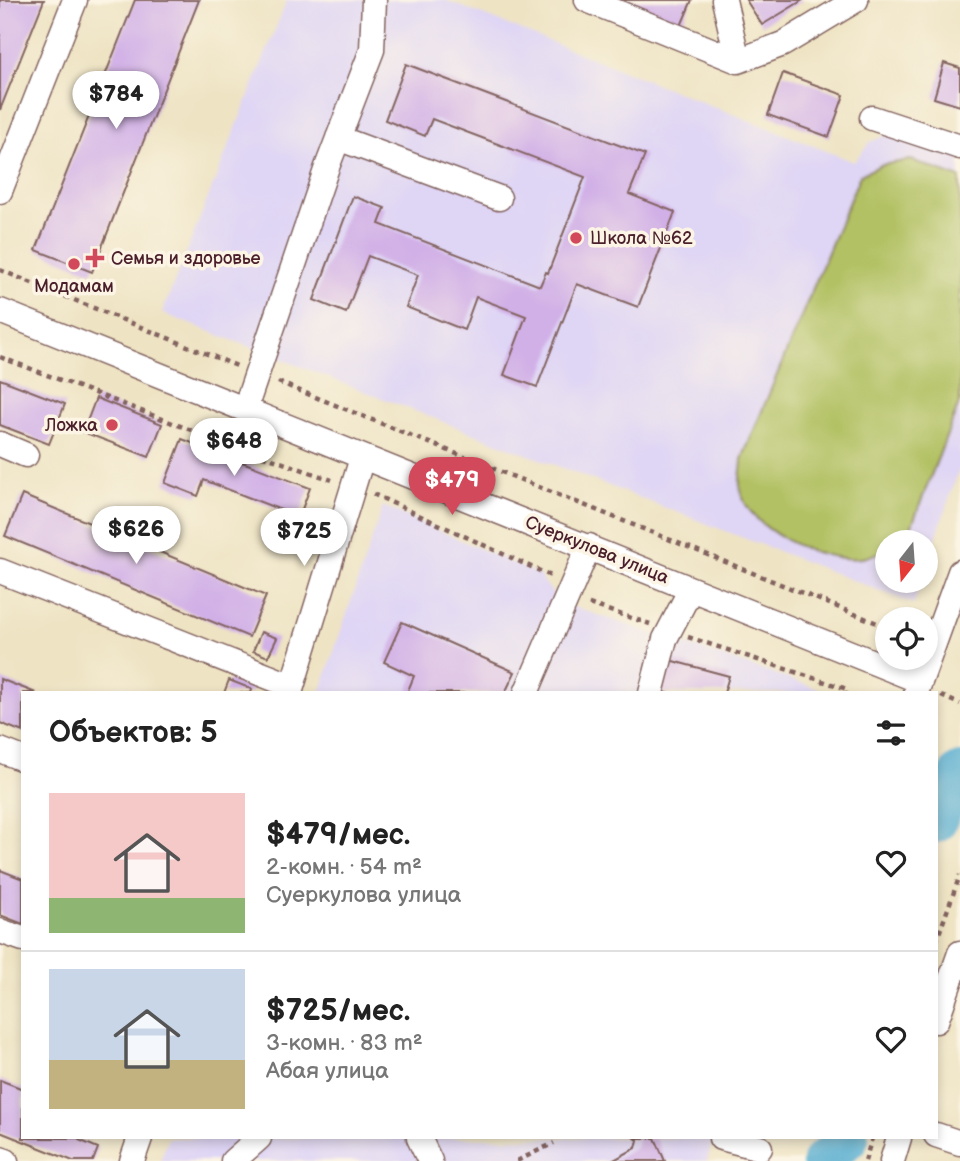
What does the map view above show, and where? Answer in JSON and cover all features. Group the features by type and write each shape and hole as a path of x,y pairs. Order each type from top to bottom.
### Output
{"street":[{"path":"0,191 75,0"},
{"path":"245,409 338,138 372,50 373,0"},
{"path":"587,0 738,61 783,44 856,0"},
{"path":"724,0 738,61"},
{"path":"872,118 960,147"},
{"path":"338,138 499,198"},
{"name":"Суеркулова улица","path":"0,311 362,458 589,546 918,687"},
{"path":"0,444 26,454"},
{"path":"0,572 291,690 362,458"},
{"path":"528,691 589,546"},
{"path":"918,687 960,572"},
{"path":"652,691 665,639 691,589"},
{"path":"0,750 21,758"},
{"path":"0,931 21,938"},
{"path":"938,1015 960,953"},
{"path":"938,1136 960,1143"},
{"path":"132,1161 140,1139"},
{"path":"233,1161 258,1139"},
{"path":"419,1139 430,1161"},
{"path":"725,1139 760,1149"},
{"path":"892,1161 899,1139"},
{"path":"0,1159 6,1161"}],"path":[{"path":"0,270 875,622"},
{"path":"0,357 212,438 363,489 538,569 554,577 556,585"},
{"path":"584,602 663,628"},
{"path":"676,633 846,691"},
{"path":"941,696 960,704"},
{"path":"938,936 960,875"},
{"path":"864,1161 872,1139"},
{"path":"516,1161 554,1143"}],"shaded area":[{"name":"Школа №62","path":"287,0 445,0 854,162 870,142 894,132 960,146 960,466 938,532 875,530 875,589 162,313"},
{"path":"383,506 539,575 559,602 824,691 321,691"},
{"name":"Школа №62","path":"886,593 917,593 914,604"},
{"path":"168,1139 713,1139 707,1161 160,1161"}],"green space":[{"path":"911,160 960,178 960,401 910,530 875,530 875,554 845,558 807,549 770,529 755,517 745,502 740,480 742,459 860,175 881,165"}],"building":[{"path":"0,0 44,0 0,110"},
{"path":"135,0 199,0 92,272 36,250"},
{"path":"616,0 692,0 681,26"},
{"path":"746,0 803,0 762,25"},
{"path":"944,63 960,68 960,106 934,98"},
{"path":"406,64 645,155 629,194 675,212 638,307 577,284 537,387 504,375 526,316 476,297 464,330 406,307 418,275 368,256 346,313 314,300 353,196 385,208 379,224 540,286 546,272 548,273 585,177 432,119 425,136 385,120"},
{"path":"783,73 844,95 829,137 768,115"},
{"path":"0,379 65,404 49,444 0,425"},
{"path":"96,398 162,424 149,457 83,432"},
{"path":"182,439 310,488 299,517 204,480 198,496 165,483"},
{"path":"22,495 266,596 249,637 5,536"},
{"path":"402,622 515,672 506,691 408,691 414,676 384,662"},
{"path":"261,632 277,638 268,657 253,651"},
{"path":"669,660 729,676 725,691 661,691"},
{"path":"0,679 31,691 21,691 21,731 0,723"},
{"path":"229,680 252,689 252,691 225,691"},
{"path":"0,870 21,878 21,923 0,915"},
{"path":"0,1080 21,1088 21,1139 80,1139 98,1148 93,1161 73,1161 0,1132"},
{"path":"655,1139 665,1161 612,1161 636,1148 638,1140"}],"waterway":[{"path":"938,819 960,772"},
{"path":"822,1161 848,1139"}],"place":[{"name":"Школа №62","path":"576,238"},
{"name":"Семья и здоровье","path":"95,258"},
{"name":"Модамам","path":"74,264"},
{"name":"Ложка","path":"112,425"}]}
